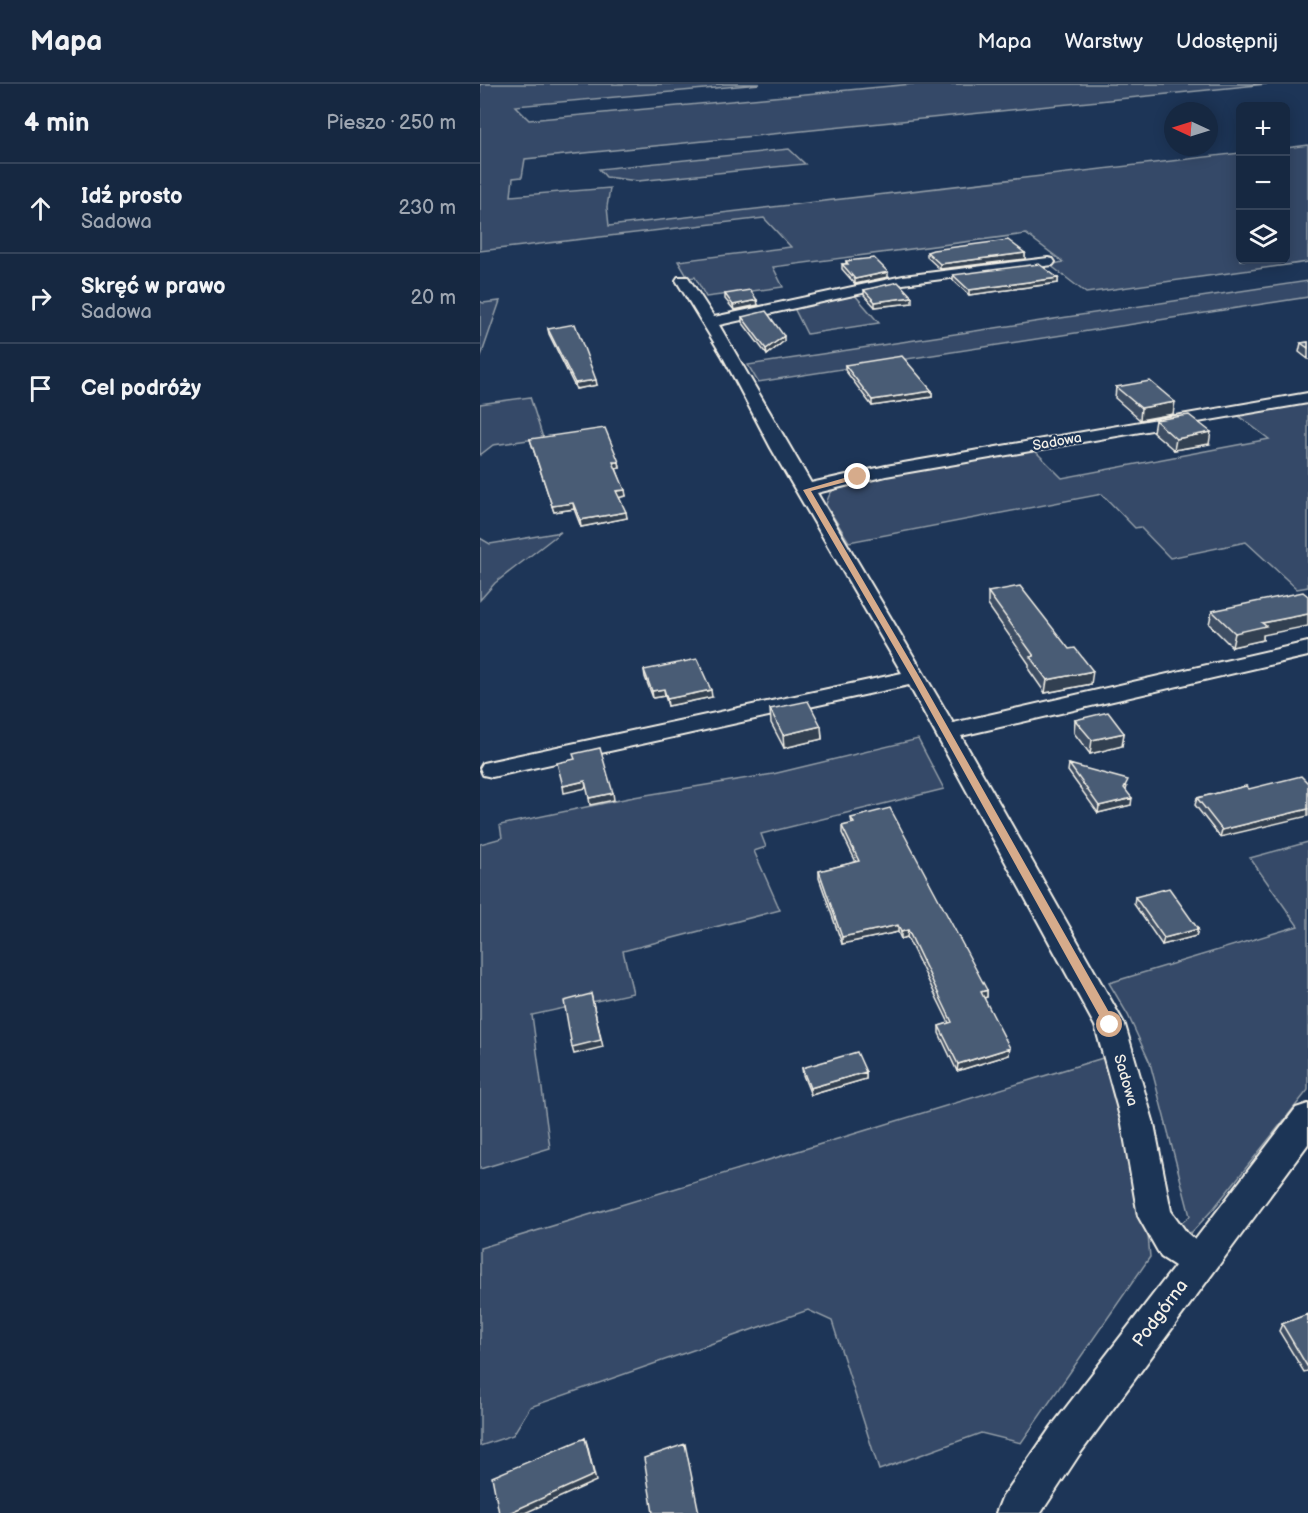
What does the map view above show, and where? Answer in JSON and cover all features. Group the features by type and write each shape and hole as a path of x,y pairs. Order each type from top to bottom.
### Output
{"street":[{"path":"709,323 903,280 1048,262"},
{"name":"Sadowa","path":"682,280 731,357 780,448 916,678 1110,1025 1138,1124 1155,1216 1174,1245 1198,1262"},
{"name":"Sadowa","path":"806,490 886,471 1308,398"},
{"path":"946,732 1308,649"},
{"path":"492,769 916,678"},
{"name":"Podgórna","path":"1017,1513 1065,1441 1308,1118"}],"shaded area":[{"path":"480,84 760,84 515,106 529,120 912,84 1267,84 525,159 522,177 513,178 511,196 610,188 607,207 609,226 1236,153 1236,264 1290,264 1290,147 1308,145 1308,262 1086,293 1050,265 1063,262 1026,234 773,267 783,287 706,297 695,277 688,278 678,261 791,247 764,218 480,251"},
{"path":"789,149 805,164 638,181 606,177 599,169"},
{"path":"1308,281 1308,297 758,382 748,365"},
{"path":"854,294 879,323 807,334 794,308"},
{"path":"480,301 483,303 500,301 480,359"},
{"path":"530,397 543,438 493,445 480,455 480,404"},
{"path":"1308,401 1308,587 1297,589 1246,542 1170,558 1140,527 1135,528 1102,494 849,542 826,505 832,491 846,483 1034,450 1062,478 1269,439 1236,414"},
{"path":"561,532 495,583 480,600 480,538 490,544"},
{"path":"918,739 944,789 761,834 766,847 754,851 780,910 623,951 633,993 532,1015 550,1148 480,1169 480,844 502,838 500,825 634,797 773,774"},
{"path":"1308,842 1308,1090 1214,1208 1192,1232 1185,1234 1175,1228 1190,1216 1150,1063 1128,1015 1109,983 1298,926 1250,858"},
{"path":"1106,1057 1146,1214 1150,1257 1021,1443 981,1433 879,1470 832,1321 808,1310 530,1407 513,1435 480,1446 480,1248"}],"building":[{"path":"1008,240 1025,253 940,264 927,252 933,250"},
{"path":"874,258 888,272 855,279 842,264 848,264 846,261"},
{"path":"1039,264 1058,278 969,290 953,275"},
{"path":"898,282 912,297 875,302 864,290"},
{"path":"750,290 757,300 733,305 725,294"},
{"path":"766,311 784,336 766,349 742,317"},
{"path":"575,324 596,380 575,383 548,329"},
{"path":"902,356 932,391 872,400 845,365"},
{"path":"1150,381 1175,402 1141,408 1116,387"},
{"path":"1189,415 1211,432 1176,439 1155,420"},
{"path":"605,428 619,462 613,462 625,490 616,491 626,512 580,520 573,503 552,506 530,439"},
{"path":"1020,586 1069,649 1075,648 1093,671 1047,680 1030,657 1034,656 988,592"},
{"path":"1303,592 1308,596 1308,614 1262,623 1266,626 1235,633 1212,611"},
{"path":"697,659 711,690 667,699 664,689 652,691 644,670"},
{"path":"808,701 821,726 783,735 770,709"},
{"path":"1108,712 1124,733 1092,740 1075,720"},
{"path":"600,748 613,793 589,798 585,781 563,786 557,763 575,759 573,754"},
{"path":"1069,764 1128,780 1124,788 1132,798 1099,806"},
{"path":"1301,776 1308,783 1308,809 1222,830 1197,798 1246,786 1249,789"},
{"path":"890,808 987,990 981,992 1010,1048 958,1064 939,1026 952,1022 908,930 901,932 898,925 842,937 819,871 859,861 842,826 854,823 851,818"},
{"path":"1169,888 1198,929 1164,938 1135,897"},
{"path":"591,994 601,1040 572,1047 564,1001"},
{"path":"857,1052 866,1072 810,1088 802,1068"},
{"path":"1308,1314 1308,1366 1307,1366 1282,1324"},
{"path":"585,1438 594,1475 509,1513 499,1513 492,1477"},
{"path":"685,1444 699,1513 653,1513 644,1458"}],"route":[{"path":"858,477 806,490 916,678 1110,1025"}]}
